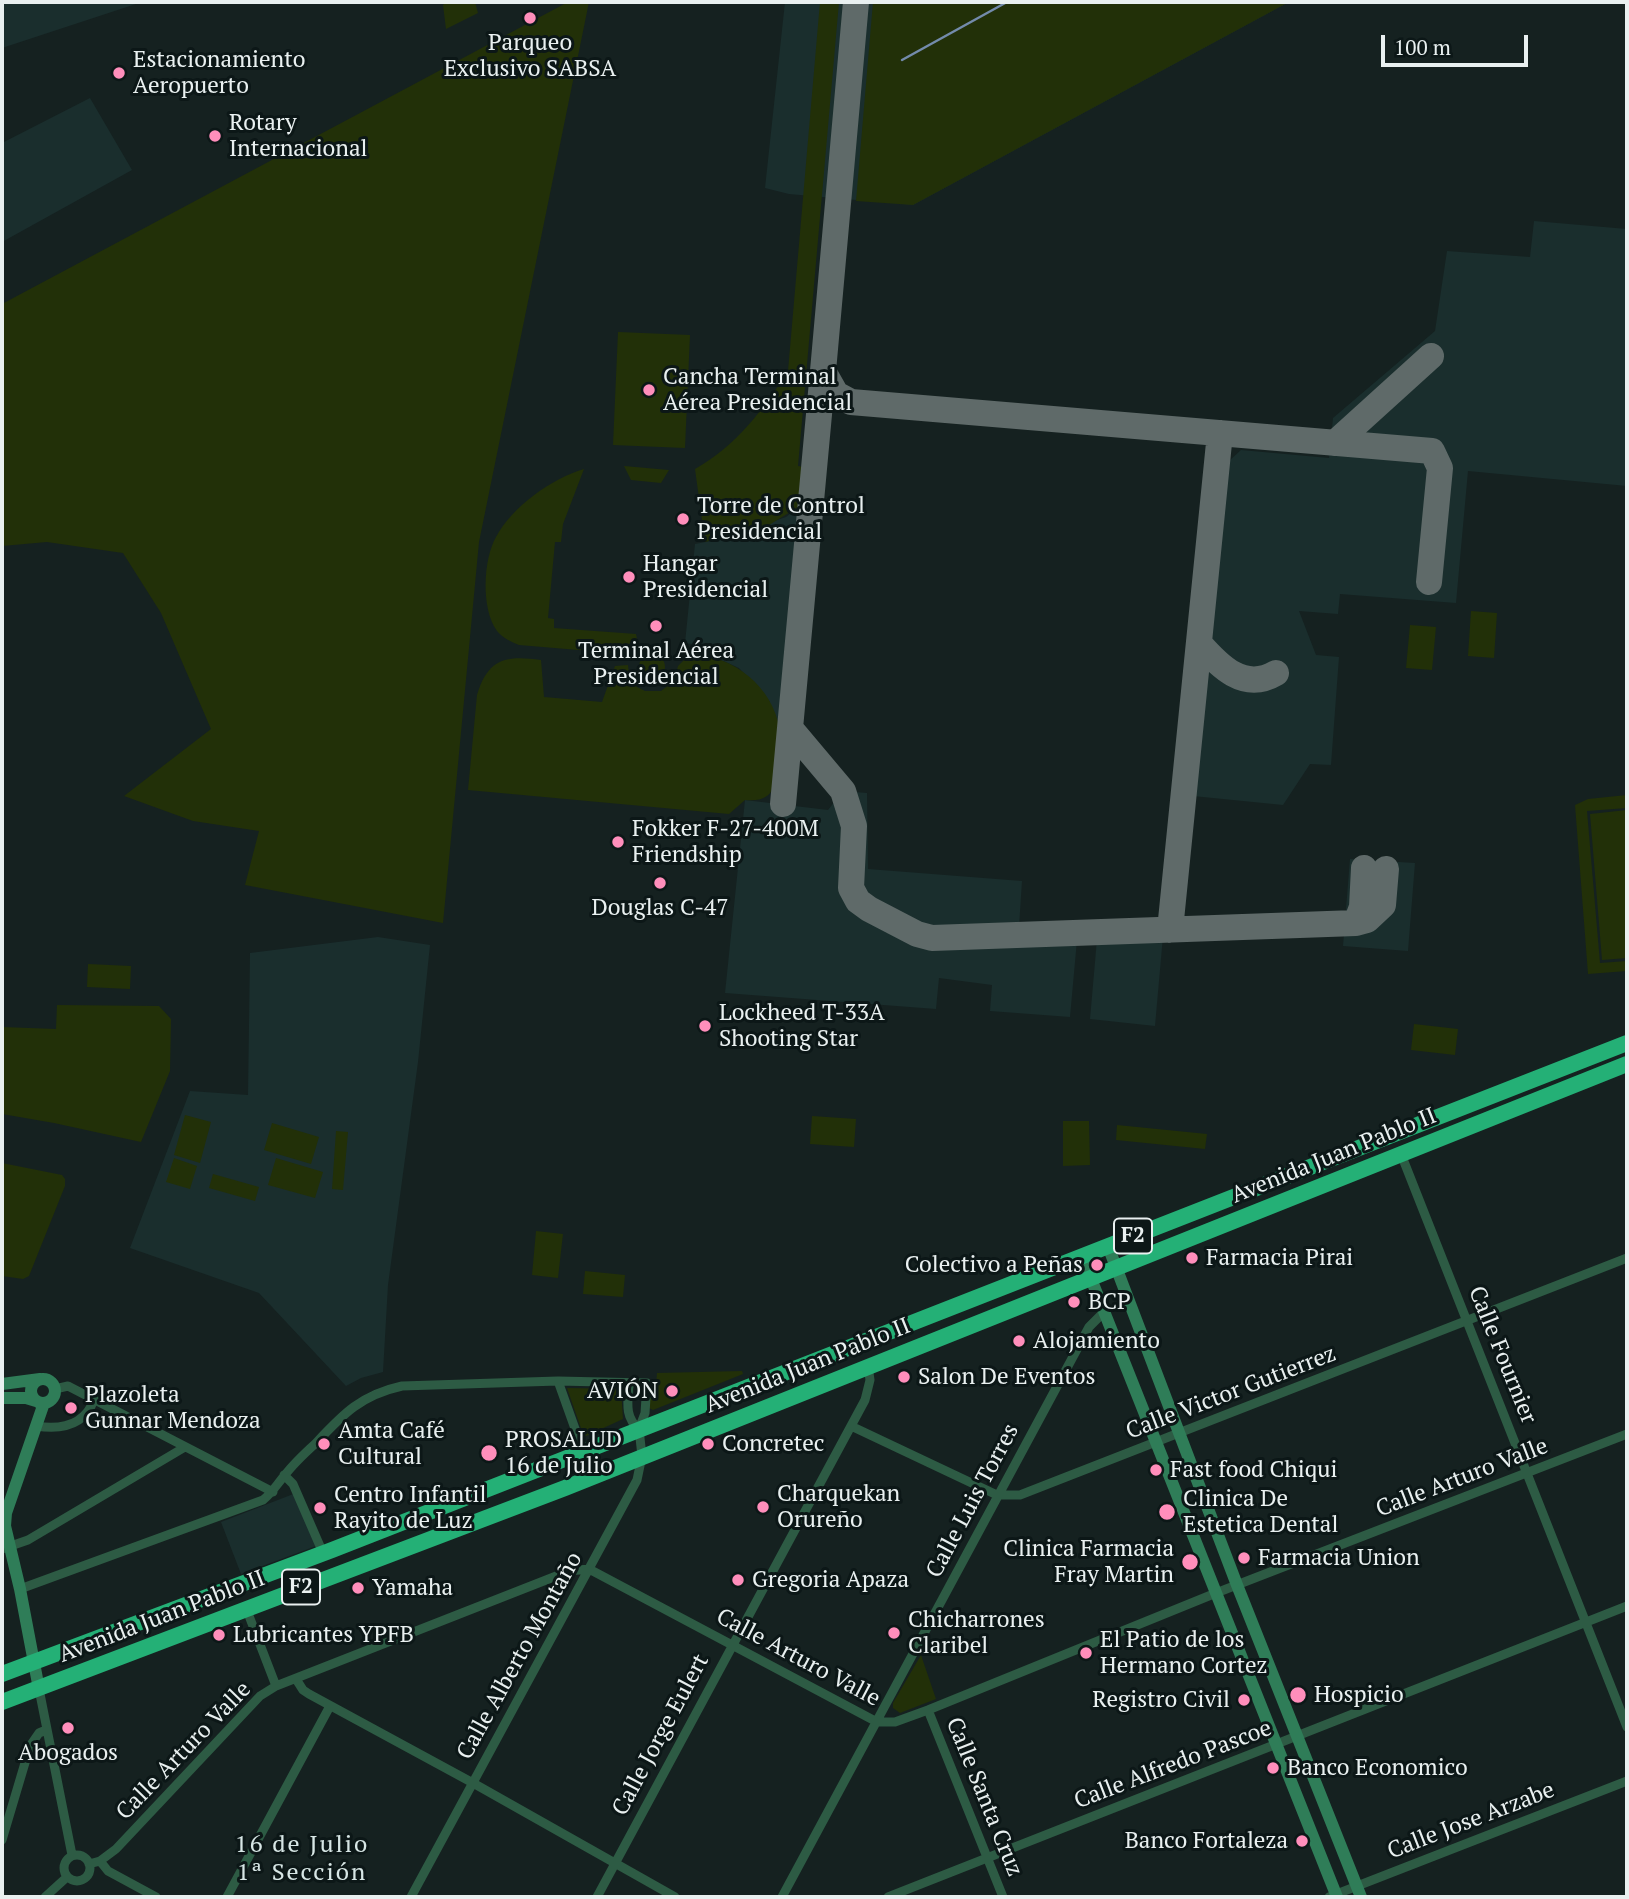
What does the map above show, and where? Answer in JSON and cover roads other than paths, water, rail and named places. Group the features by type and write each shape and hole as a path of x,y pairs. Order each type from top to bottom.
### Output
{"highway":[{"name":"Avenida Juan Pablo II","path":"2,1674 323,1553 1627,1044"},
{"name":"Avenida Juan Pablo II","path":"2,1702 642,1456 1627,1064"}],"main road":[{"path":"1108,1246 1237,1585 1359,1891"},
{"path":"1082,1256 1334,1896"},
{"path":"40,1379 32,1387 32,1394 40,1402"},
{"path":"2,1384 40,1379 51,1382 55,1389 51,1400 40,1402 26,1398 2,1398"},
{"path":"39,1689 20,1589 6,1548 5,1526 6,1513 36,1426 40,1402"}],"street":[{"name":"Calle Fournier","path":"1401,1154 1627,1727"},
{"name":"Calle Victor Gutierrez","path":"997,1495 1011,1496 1034,1491 1627,1258"},
{"name":"Calle Luis Torres","path":"782,1897 1089,1327 1104,1312"},
{"name":"Calle Jorge Eulert","path":"597,1897 851,1426 869,1389 868,1366"},
{"path":"20,1589 263,1500 274,1492 284,1475 344,1413 381,1391 402,1386 558,1381 647,1383 645,1413 639,1429 630,1420 628,1412 629,1383"},
{"path":"558,1381 583,1451"},
{"path":"55,1389 68,1386 274,1492"},
{"path":"36,1426 53,1429 74,1424 91,1409 94,1400"},
{"path":"851,1426 997,1495"},
{"name":"Calle Alberto Montaño","path":"411,1897 637,1480 642,1456 639,1429"},
{"name":"Calle Arturo Valle","path":"89,1864 100,1861 116,1849 260,1696 276,1686 569,1571 589,1569 877,1722 895,1722 1216,1593 1627,1434"},
{"path":"6,1548 28,1540 185,1447"},
{"path":"284,1475 293,1484 323,1553"},
{"name":"Calle Alfredo Pascoe","path":"888,1897 1627,1606"},
{"path":"246,1608 276,1686"},
{"path":"296,1679 303,1690 330,1706 676,1897"},
{"path":"39,1689 72,1855"},
{"path":"227,1897 330,1706"},
{"name":"Calle Santa Cruz","path":"928,1710 1003,1897"},
{"path":"2,1840 30,1746 39,1733 46,1730"},
{"name":"Calle Jose Arzabe","path":"1334,1896 1359,1891 1627,1781"},
{"path":"72,1855 80,1855 89,1864 89,1872 84,1879 75,1881 67,1877 64,1865 72,1855"},
{"path":"100,1861 108,1871 156,1897"},
{"path":"45,1897 67,1877"}],"waterway":[{"path":"902,60 1007,2"}],"place":[{"name":"Parqueo Exclusivo SABSA","path":"530,18"},
{"name":"Estacionamiento Aeropuerto","path":"119,73"},
{"name":"Rotary Internacional","path":"215,136"},
{"name":"Cancha Terminal Aérea Presidencial","path":"649,390"},
{"name":"Torre de Control Presidencial","path":"683,519"},
{"name":"Hangar Presidencial","path":"629,577"},
{"name":"Terminal Aérea Presidencial","path":"656,626"},
{"name":"Fokker F-27-400M Friendship","path":"618,842"},
{"name":"Douglas C-47","path":"660,883"},
{"name":"Lockheed T-33A Shooting Star","path":"705,1026"},
{"name":"Farmacia Pirai","path":"1192,1258"},
{"name":"Colectivo a Peñas","path":"1097,1265"},
{"name":"BCP","path":"1074,1302"},
{"name":"Alojamiento","path":"1019,1341"},
{"name":"Salon De Eventos","path":"904,1377"},
{"name":"AVIÓN","path":"672,1391"},
{"name":"Plazoleta Gunnar Mendoza","path":"71,1408"},
{"name":"Amta Café Cultural","path":"324,1444"},
{"name":"Concretec","path":"708,1444"},
{"name":"PROSALUD 16 de Julio","path":"489,1453"},
{"name":"Fast food Chiqui","path":"1156,1470"},
{"name":"Charquekan Orureño","path":"763,1507"},
{"name":"Centro Infantil Rayito de Luz","path":"320,1508"},
{"name":"Clinica De Estetica Dental","path":"1167,1512"},
{"name":"Farmacia Union","path":"1244,1558"},
{"name":"Clinica Farmacia Fray Martin","path":"1190,1562"},
{"name":"Gregoria Apaza","path":"738,1580"},
{"name":"Yamaha","path":"358,1588"},
{"name":"Chicharrones Claribel","path":"894,1633"},
{"name":"Lubricantes YPFB","path":"219,1635"},
{"name":"El Patio de los Hermano Cortez","path":"1086,1653"},
{"name":"Hospicio","path":"1298,1695"},
{"name":"Registro Civil","path":"1244,1700"},
{"name":"Abogados","path":"68,1728"},
{"name":"Banco Economico","path":"1273,1768"},
{"name":"Banco Fortaleza","path":"1302,1841"}],"district":[{"name":"16 de Julio 1ª Sección","path":"302,1859"}]}
